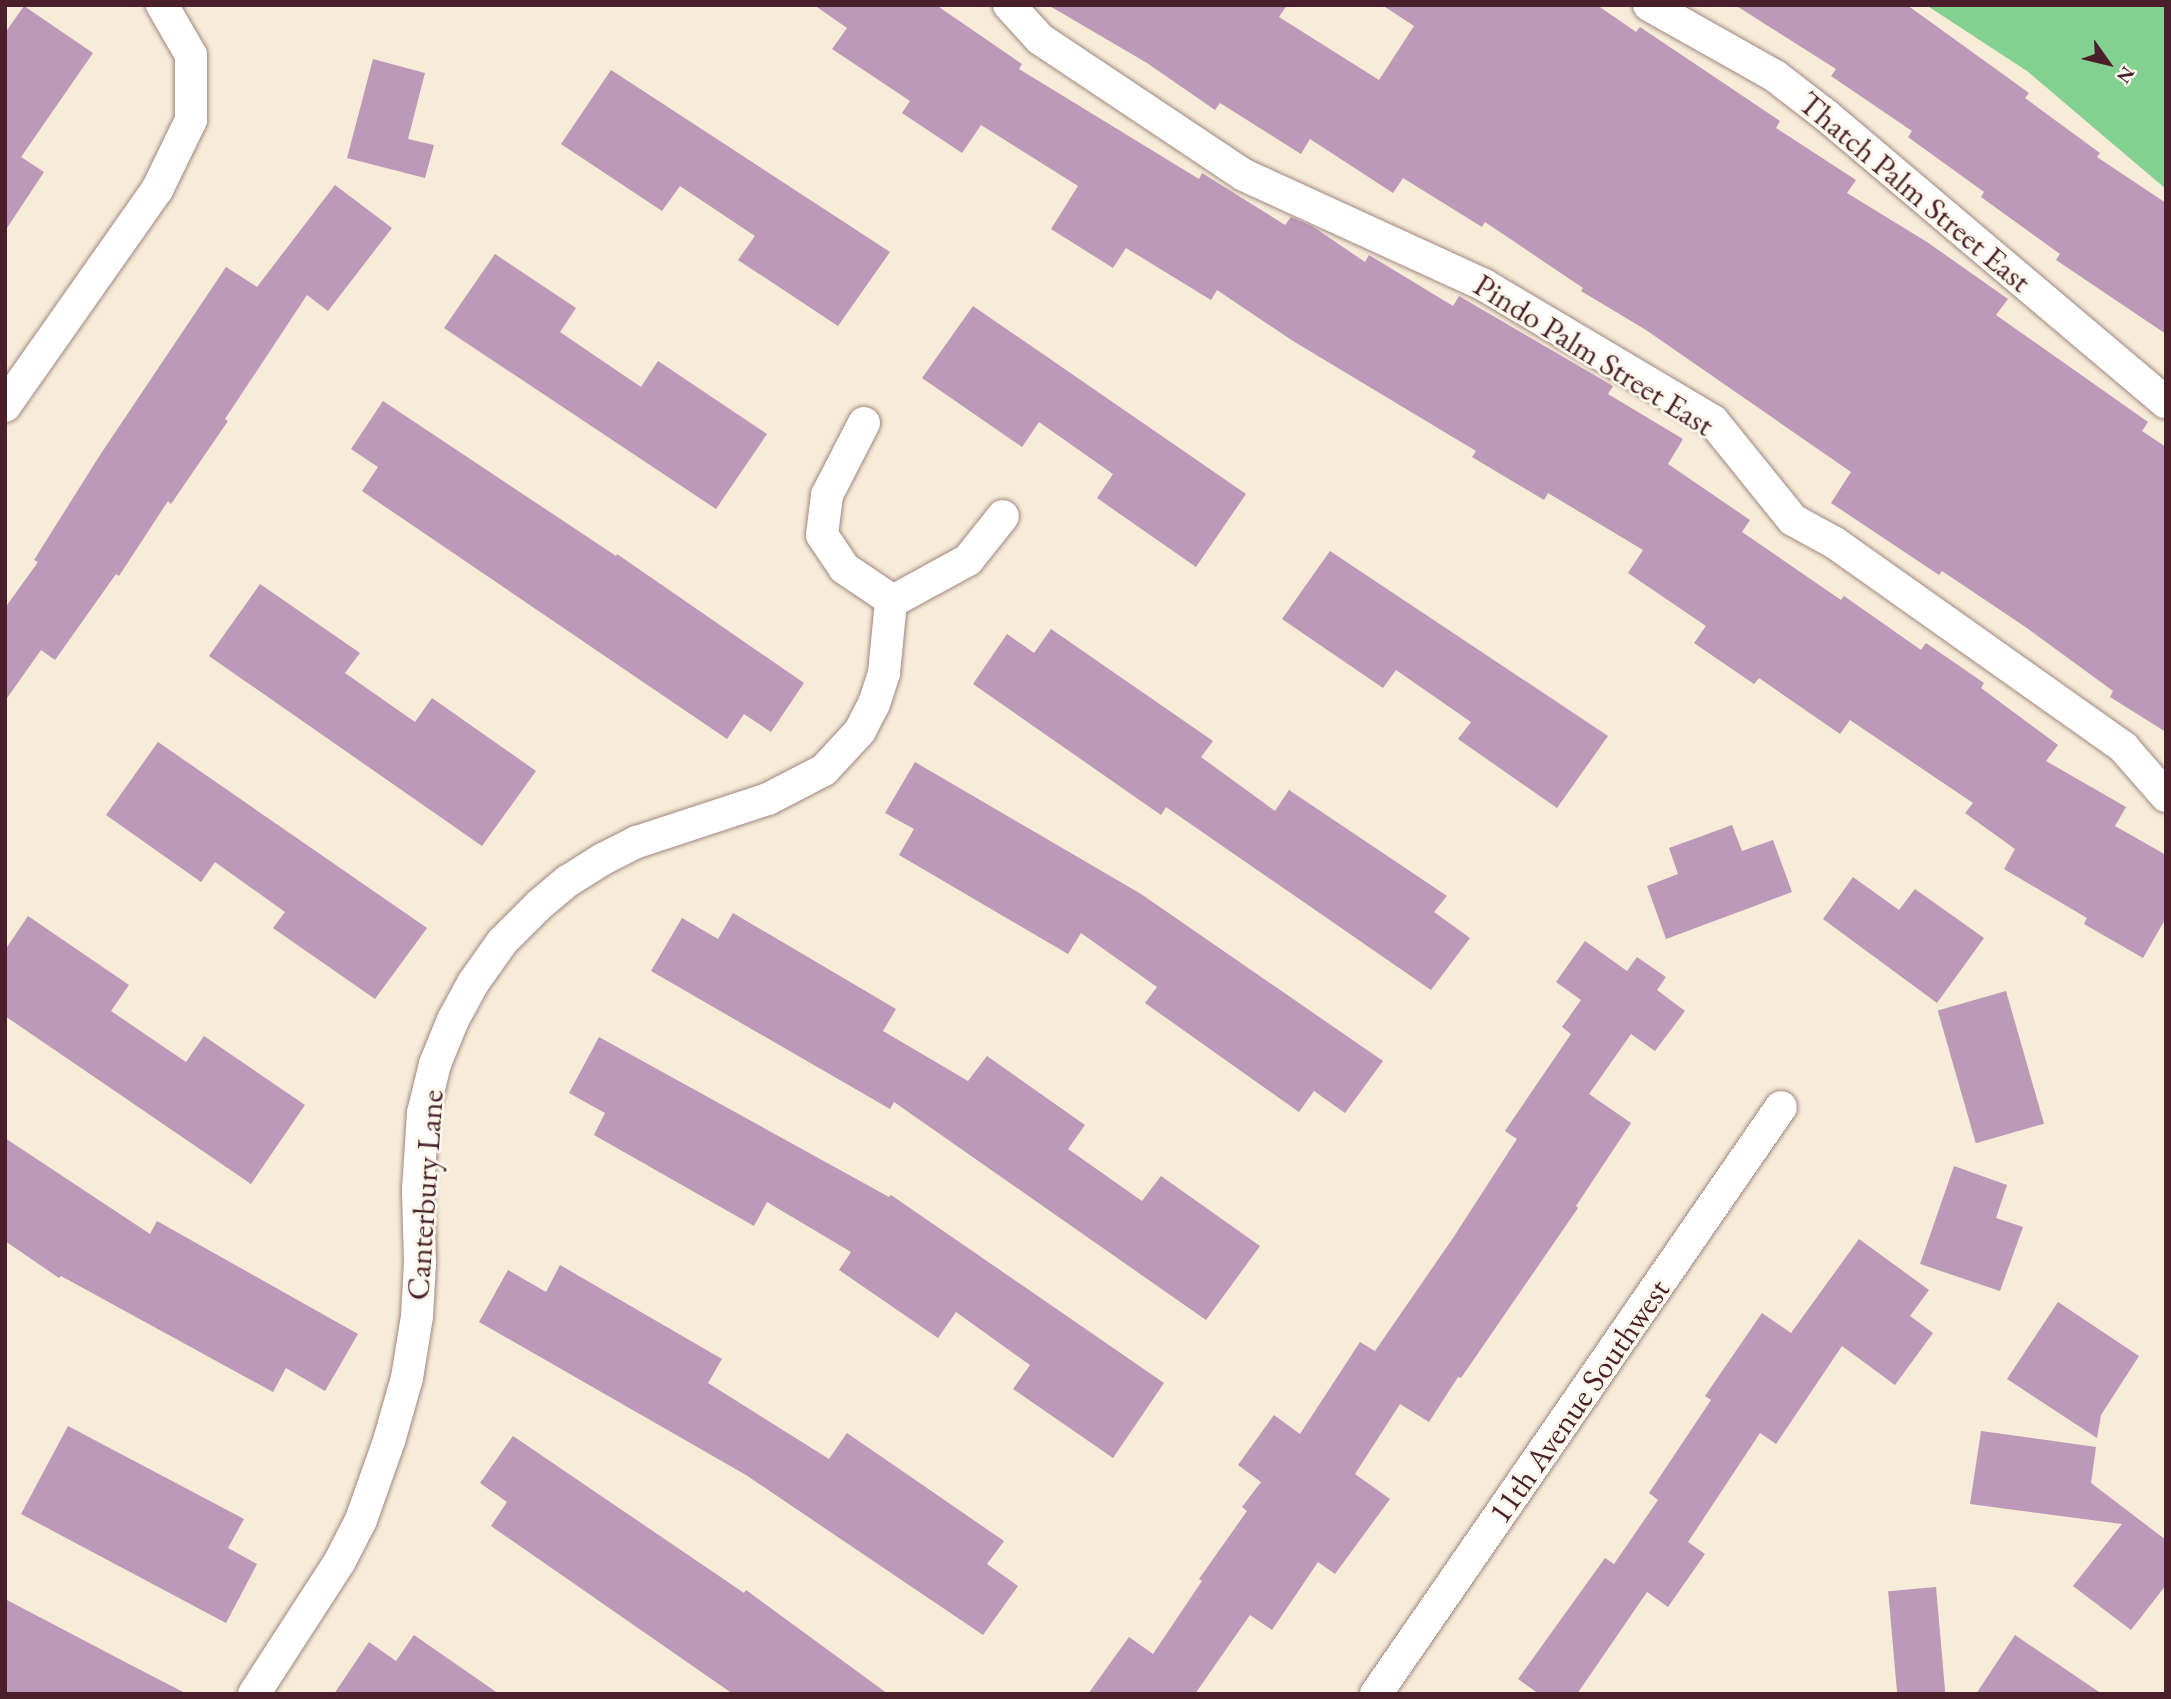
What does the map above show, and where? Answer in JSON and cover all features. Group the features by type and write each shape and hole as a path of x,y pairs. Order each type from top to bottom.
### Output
{"street":[{"path":"5,406 157,190 191,120 191,55 162,5"},
{"name":"Pindo Palm Street East","path":"1009,5 1040,39 1244,175 1484,285 1713,421 1793,520 1835,543 2124,748 2166,796"},
{"name":"Thatch Palm Street East","path":"1649,5 1774,76 1816,108 2166,402"},
{"path":"864,423 827,495 822,535 844,568 893,601 968,560 1003,516"},
{"name":"Canterbury Lane","path":"254,1694 340,1562 361,1520 389,1441 407,1378 417,1316 420,1263 418,1190 423,1113 435,1064 453,1020 473,983 502,942 539,905 568,881 603,859 662,833 768,799 824,771 860,731 874,704 884,673 893,601"},
{"name":"11th Avenue Southwest","path":"1376,1694 1782,1107"}],"green space":[{"path":"1926,5 2166,5 2166,189 2027,71"}],"building":[{"path":"814,5 936,5 1022,64 1019,69 1199,179 1202,173 1285,225 1291,217 1312,226 1365,262 1369,255 1453,306 1459,296 1613,386 1608,394 1683,439 1668,464 1750,520 1742,532 1841,600 1844,596 1921,650 1926,643 1984,683 1981,688 2058,745 2046,761 2126,807 2115,826 2166,855 2166,918 2143,958 2084,924 2087,918 2004,869 2015,849 1965,813 1973,803 1850,720 1840,734 1759,678 1754,684 1694,643 1706,626 1628,573 1643,550 1548,493 1544,500 1472,457 1476,451 1293,341 1217,290 1211,300 1126,248 1113,268 1051,229 1078,186 981,125 962,153 902,113 910,101 832,49 847,28"},
{"path":"1048,5 1287,5 1279,17 1379,80 1414,26 1382,5 1597,5 1636,32 1640,27 1780,121 1776,128 1856,180 1847,193 1927,242 2008,299 1996,315 2148,422 2142,431 2166,447 2166,732 2110,697 2113,691 2024,626 1942,571 1939,575 1831,503 1851,472 1646,330 1581,291 1583,288 1485,222 1482,227 1403,178 1393,193 1310,139 1301,154 1220,103 1215,110 1147,63"},
{"path":"1735,5 1907,5 2029,93 2025,98 2100,153 2097,157 2166,203 2166,334 2056,260 2060,254 1981,197 1984,192 1908,137 1912,131 1831,76 1836,69"},
{"path":"24,6 93,53 21,157 44,172 5,231 5,33"},
{"path":"373,59 425,73 408,139 434,145 425,178 347,158"},
{"path":"611,70 890,252 838,326 738,260 755,236 680,186 662,211 561,144"},
{"path":"335,185 392,228 328,311 307,295 225,419 228,421 171,504 168,501 119,576 116,574 55,660 41,650 5,701 5,608 38,562 34,560 100,455 226,267 257,287"},
{"path":"495,254 576,308 560,332 641,387 658,361 767,434 716,509 444,328"},
{"path":"973,306 1246,494 1196,567 1097,498 1113,474 1039,422 1022,447 922,378"},
{"path":"383,401 616,556 617,554 804,683 771,732 744,714 727,739 362,491 378,467 351,449"},
{"path":"1330,551 1608,736 1557,808 1458,739 1471,722 1396,670 1383,688 1282,619"},
{"path":"260,584 360,653 345,673 415,722 432,698 536,771 482,846 209,656"},
{"path":"1051,629 1213,741 1201,757 1275,811 1289,790 1447,896 1434,912 1470,938 1431,990 1166,807 1161,815 973,684 1007,634 1034,653"},
{"path":"158,742 427,928 375,999 273,928 285,912 215,862 201,882 106,815"},
{"path":"915,762 1141,894 1383,1061 1345,1113 1314,1091 1299,1112 1145,1003 1157,987 1081,933 1068,954 899,855 914,829 885,813"},
{"path":"1732,825 1742,851 1773,840 1792,892 1666,939 1647,886 1678,874 1669,848"},
{"path":"1853,877 1899,910 1915,889 1984,938 1937,1003 1823,919"},
{"path":"733,913 896,1009 883,1031 968,1081 987,1056 1085,1125 1068,1149 1142,1201 1161,1176 1260,1246 1206,1320 894,1102 890,1109 651,971 682,918 718,939"},
{"path":"28,916 129,985 111,1011 186,1062 204,1036 305,1105 251,1184 5,1016 5,950"},
{"path":"1585,941 1627,971 1637,957 1666,977 1657,990 1685,1011 1655,1051 1631,1034 1589,1094 1631,1123 1576,1206 1578,1208 1429,1422 1400,1404 1355,1474 1390,1499 1335,1574 1318,1562 1272,1630 1250,1615 1195,1694 1088,1694 1129,1637 1153,1654 1202,1581 1199,1579 1247,1511 1242,1507 1261,1482 1238,1465 1274,1415 1300,1434 1360,1342 1375,1351 1453,1238 1517,1139 1505,1131 1571,1034 1562,1027 1581,1000 1556,982"},
{"path":"2006,991 2044,1124 1976,1143 1938,1011"},
{"path":"599,1037 889,1197 891,1195 1164,1383 1113,1458 1013,1389 1030,1365 956,1312 938,1338 839,1270 851,1252 767,1202 754,1226 594,1135 605,1113 569,1093"},
{"path":"5,1138 150,1234 157,1221 358,1334 325,1391 286,1368 273,1392 61,1276 59,1278 5,1241"},
{"path":"1954,1166 2007,1185 1996,1218 2023,1227 2000,1291 1920,1264"},
{"path":"1859,1239 1929,1290 1910,1316 1933,1333 1895,1385 1842,1346 1776,1444 1760,1433 1688,1542 1705,1554 1668,1607 1647,1592 1577,1694 1539,1694 1518,1679 1605,1558 1614,1564 1658,1500 1649,1493 1711,1400 1705,1396 1762,1313 1791,1333"},
{"path":"560,1265 722,1359 708,1383 829,1459 847,1433 1004,1541 987,1564 1018,1586 983,1635 746,1475 479,1322 508,1270 546,1292"},
{"path":"2058,1302 2139,1356 2101,1415 2097,1438 2007,1379"},
{"path":"68,1426 244,1519 228,1548 257,1564 226,1623 21,1514"},
{"path":"1981,1431 2096,1447 2091,1483 2166,1540 2166,1585 2131,1630 2073,1586 2122,1524 1970,1504"},
{"path":"513,1436 744,1593 746,1590 888,1694 733,1694 491,1526 507,1502 480,1483"},
{"path":"1936,1587 1945,1694 1897,1694 1888,1591"},
{"path":"5,1599 127,1663 187,1694 5,1694"},
{"path":"414,1635 499,1694 334,1694 369,1642 396,1661"},
{"path":"2015,1635 2102,1694 1976,1694"}]}
